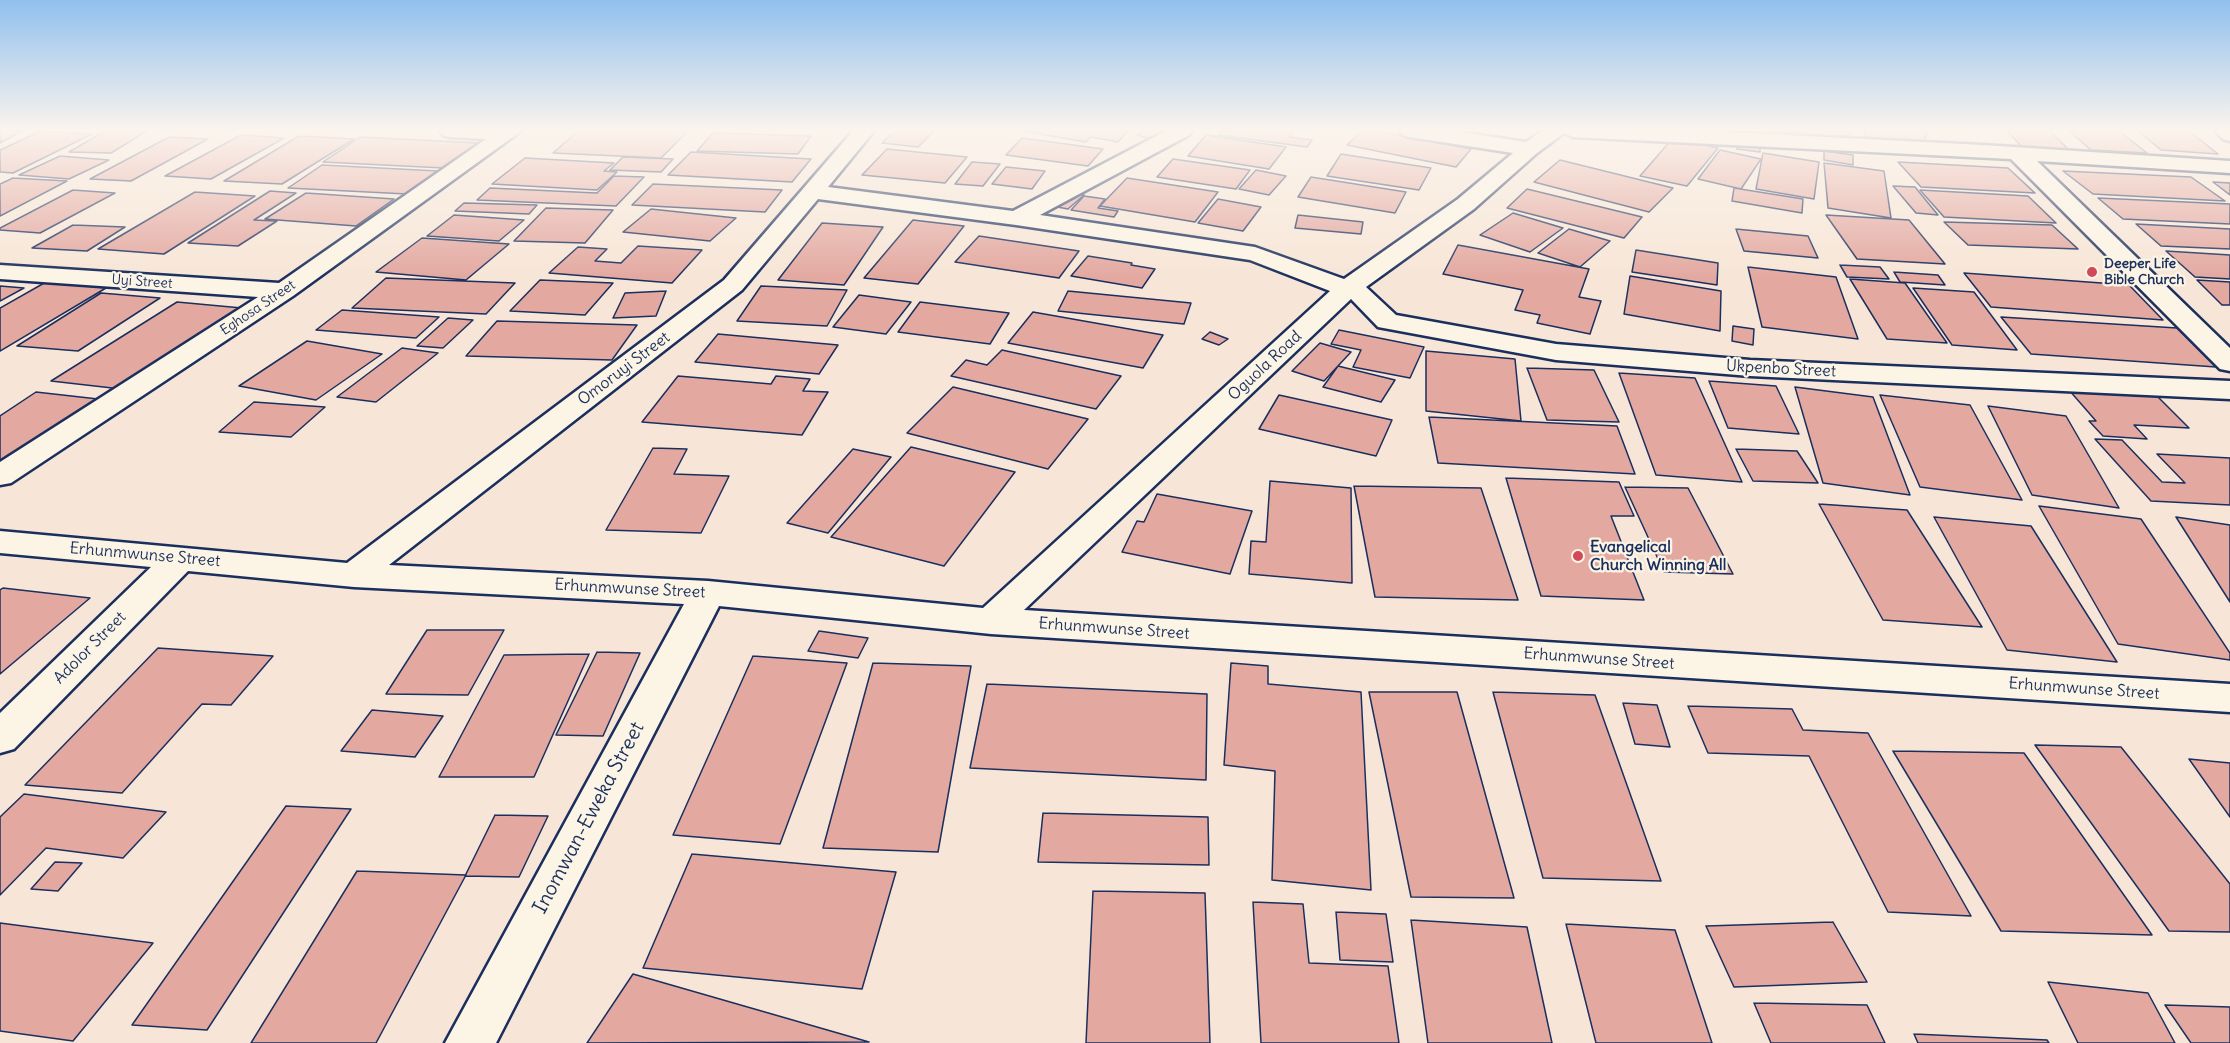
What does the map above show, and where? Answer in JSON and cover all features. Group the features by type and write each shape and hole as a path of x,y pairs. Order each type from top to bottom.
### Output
{"street":[{"name":"Eghosa Street","path":"0,476 284,291 443,180"},
{"name":"Omoruyi Street","path":"354,575 733,285 823,180"},
{"path":"1016,218 1089,180"},
{"name":"Oguola Road","path":"991,621 1348,288 1466,204 1494,180"},
{"path":"2044,180 2230,363"},
{"name":"Ukpenbo Street","path":"812,192 1016,218 1255,254 1361,294 1387,321 1556,352 1750,368 2230,390"},
{"name":"Uyi Street","path":"0,272 284,291"},
{"name":"Erhunmwunse Street","path":"0,542 354,575 708,593 991,621 2230,698"},
{"name":"Adolor Street","path":"0,738 180,559"},
{"name":"Inomwan-Eweka Street","path":"470,1043 708,593"}],"building":[{"path":"9,180 67,181 0,216 0,184"},
{"path":"226,180 289,180 282,184 224,181"},
{"path":"300,180 426,180 407,194 288,188"},
{"path":"497,180 608,180 597,190 492,184"},
{"path":"610,180 641,180 616,206 477,200 490,188 597,193"},
{"path":"751,180 794,180 792,182"},
{"path":"910,180 948,180 945,183"},
{"path":"958,180 988,180 983,186 955,184"},
{"path":"996,180 1039,180 1032,189 992,184"},
{"path":"1125,180 1218,192 1195,222 1100,206"},
{"path":"1175,180 1243,180 1236,189"},
{"path":"1247,180 1283,180 1269,195 1239,189"},
{"path":"1309,180 1328,180 1406,192 1395,213 1298,197"},
{"path":"1351,180 1425,180 1419,190"},
{"path":"1537,180 1639,180 1673,188 1649,212 1534,182"},
{"path":"1657,180 1692,180 1687,186"},
{"path":"1701,180 1747,180 1741,189"},
{"path":"1758,180 1817,180 1814,199 1756,189"},
{"path":"1825,180 1885,180 1891,218 1828,208"},
{"path":"1914,180 2021,180 2035,193 1921,187"},
{"path":"2074,180 2195,180 2225,201 2093,194"},
{"path":"2213,182 2230,183 2230,195"},
{"path":"653,184 782,190 765,212 632,205"},
{"path":"1893,186 1915,187 1938,215 1916,213"},
{"path":"1734,188 1803,199 1802,213 1732,201"},
{"path":"1527,189 1642,217 1624,238 1507,208"},
{"path":"73,190 115,193 40,233 0,230 0,228"},
{"path":"1920,190 2028,196 2056,223 1944,217"},
{"path":"270,191 296,193 254,220 277,221 238,246 188,243"},
{"path":"195,192 255,196 164,254 98,249"},
{"path":"1069,192 1084,195 1068,209 1052,206"},
{"path":"306,193 394,199 356,226 265,219"},
{"path":"1084,196 1105,199 1098,208 1118,211 1114,217 1071,210"},
{"path":"2098,198 2230,204 2230,224 2123,219"},
{"path":"1218,199 1261,207 1243,231 1198,223"},
{"path":"464,203 537,205 529,214 455,211"},
{"path":"546,208 613,210 585,243 514,241"},
{"path":"651,209 736,218 710,241 623,232"},
{"path":"1513,213 1563,228 1530,252 1480,235"},
{"path":"454,215 524,220 499,241 427,236"},
{"path":"1298,215 1363,222 1361,234 1295,228"},
{"path":"1826,215 1909,220 1945,264 1857,259"},
{"path":"913,220 964,226 918,284 864,278"},
{"path":"1944,222 2052,225 2078,249 1968,245"},
{"path":"822,223 883,227 844,285 778,280"},
{"path":"2136,224 2230,229 2230,249 2161,246"},
{"path":"73,225 125,227 87,251 32,248"},
{"path":"1569,229 1610,241 1580,267 1538,253"},
{"path":"1736,229 1808,236 1818,258 1744,251"},
{"path":"979,236 1079,251 1059,278 955,262"},
{"path":"422,238 509,244 466,280 376,272"},
{"path":"1458,245 1589,269 1579,297 1601,301 1590,334 1537,323 1540,315 1515,310 1523,290 1443,274"},
{"path":"638,246 702,250 672,283 549,273 578,247 607,249 595,261 621,263"},
{"path":"1636,250 1718,263 1717,285 1632,272"},
{"path":"2166,251 2230,255 2230,279 2195,277"},
{"path":"1088,256 1155,269 1142,288 1071,276"},
{"path":"1840,265 1880,267 1889,279 1847,277"},
{"path":"1748,267 1836,277 1858,339 1762,327"},
{"path":"1894,272 1938,275 1945,285 1900,282"},
{"path":"1964,273 2129,285 2163,320 1991,307"},
{"path":"1630,276 1721,291 1720,331 1624,314"},
{"path":"386,278 515,283 486,314 352,308"},
{"path":"1850,279 1905,283 1947,343 1887,339"},
{"path":"540,280 613,283 585,315 510,311"},
{"path":"2197,280 2230,282 2230,305 2222,305"},
{"path":"46,282 106,288 0,351 0,308"},
{"path":"0,286 24,288 0,301"},
{"path":"761,286 847,290 827,326 737,321"},
{"path":"1913,288 1974,292 2017,350 1952,345"},
{"path":"666,291 656,316 613,318 625,293"},
{"path":"1068,291 1191,303 1184,324 1058,311"},
{"path":"101,293 160,298 78,351 17,346"},
{"path":"859,295 911,302 886,334 833,327"},
{"path":"177,302 242,308 121,389 51,381"},
{"path":"920,302 1009,313 990,344 898,332"},
{"path":"342,310 439,317 416,338 316,330"},
{"path":"1033,312 1163,335 1143,368 1008,343"},
{"path":"2001,317 2177,328 2216,367 2031,354"},
{"path":"448,318 473,320 443,348 417,346"},
{"path":"497,321 637,325 612,360 466,356"},
{"path":"1733,326 1754,329 1753,345 1732,341"},
{"path":"1339,330 1424,347 1410,378 1353,367 1361,350 1331,344"},
{"path":"1210,332 1228,339 1219,345 1202,339"},
{"path":"718,334 838,345 819,374 695,362"},
{"path":"307,341 382,354 316,400 239,386"},
{"path":"1320,343 1351,352 1324,381 1292,371"},
{"path":"402,348 438,353 376,402 337,397"},
{"path":"1002,350 1121,376 1096,409 951,376 966,360 987,365"},
{"path":"1426,351 1515,359 1521,421 1426,411"},
{"path":"1338,366 1395,380 1381,402 1323,387"},
{"path":"1527,368 1594,370 1619,422 1547,420"},
{"path":"1619,373 1695,378 1742,482 1656,475"},
{"path":"678,376 771,384 776,376 810,379 803,391 828,392 802,435 642,422"},
{"path":"1709,381 1776,386 1799,434 1728,428"},
{"path":"953,387 1088,419 1048,469 907,433"},
{"path":"1795,387 1873,397 1910,495 1823,483"},
{"path":"2069,390 2156,395 2189,428 2134,425 2147,439 2103,436 2089,421 2096,421"},
{"path":"36,392 98,399 0,465 0,416"},
{"path":"1279,395 1392,420 1376,456 1259,429"},
{"path":"1880,395 1970,405 2022,500 1920,487"},
{"path":"254,402 325,407 291,437 219,432"},
{"path":"1988,406 2066,416 2119,508 2032,495"},
{"path":"1429,417 1617,426 1635,474 1438,463"},
{"path":"2095,439 2122,440 2162,482 2185,483 2157,454 2230,458 2230,505 2151,501"},
{"path":"911,447 1015,472 944,566 831,537"},
{"path":"653,448 687,449 674,474 729,476 701,533 606,530"},
{"path":"853,449 891,457 828,533 787,523"},
{"path":"1736,449 1797,451 1818,483 1753,481"},
{"name":"Evangelical Church Winning All","path":"1506,478 1619,482 1634,516 1611,516 1644,600 1541,596"},
{"path":"1270,481 1351,488 1352,583 1249,574 1251,541 1266,542"},
{"path":"1354,486 1481,488 1518,600 1375,597"},
{"path":"1625,487 1688,488 1733,574 1664,572"},
{"path":"1157,494 1252,511 1230,574 1122,552 1137,521 1144,522"},
{"path":"1819,504 1907,510 1982,627 1883,620"},
{"path":"2039,506 2141,519 2230,653 2230,660 2118,644"},
{"path":"1934,517 2031,526 2117,662 2007,650"},
{"path":"2176,517 2230,525 2230,602"},
{"path":"3,588 90,598 0,674 0,590"},
{"path":"427,630 504,630 468,695 386,694"},
{"path":"819,631 868,638 858,658 808,651"},
{"path":"158,648 273,656 231,705 202,704 122,793 25,785"},
{"path":"597,652 640,653 603,736 556,735"},
{"path":"589,654 534,777 439,777 504,655"},
{"path":"753,656 847,663 780,844 673,835"},
{"path":"873,663 971,666 938,852 823,848"},
{"path":"1231,663 1268,666 1268,684 1361,692 1371,890 1272,880 1275,771 1224,765"},
{"path":"987,684 1207,694 1206,780 970,768"},
{"path":"1369,692 1457,692 1514,898 1411,897"},
{"path":"1493,692 1595,695 1661,881 1543,878"},
{"path":"1623,703 1657,705 1670,747 1635,744"},
{"path":"1688,706 1792,709 1803,730 1868,733 1971,916 1888,912 1809,756 1708,753"},
{"path":"372,710 443,716 415,757 341,751"},
{"path":"2035,745 2121,747 2230,884 2230,932 2169,931"},
{"path":"1893,751 2024,753 2152,935 2001,931"},
{"path":"2189,759 2230,763 2230,817"},
{"path":"24,794 166,812 123,858 46,848 0,895 0,817"},
{"path":"286,806 351,809 207,1030 132,1025"},
{"path":"1043,813 1208,817 1209,865 1038,862"},
{"path":"495,815 548,816 519,877 465,876"},
{"path":"692,854 896,872 862,989 643,968"},
{"path":"55,862 82,863 58,891 31,889"},
{"path":"357,871 466,875 376,1043 251,1043"},
{"path":"1093,891 1205,893 1210,1043 1086,1043"},
{"path":"1253,902 1303,904 1309,963 1388,966 1399,1043 1261,1043"},
{"path":"1336,912 1386,914 1393,962 1340,960"},
{"path":"1411,920 1527,927 1552,1043 1428,1043"},
{"path":"1833,922 1867,982 1734,987 1706,926"},
{"path":"0,923 153,943 73,1041 0,1031"},
{"path":"1566,924 1675,930 1712,1043 1596,1043"},
{"path":"633,974 869,1042 587,1043"},
{"path":"2048,982 2148,993 2175,1043 2078,1043"},
{"path":"1754,1003 1867,1005 1885,1043 1771,1043"},
{"path":"2165,1005 2230,1007 2230,1043 2191,1043"},
{"path":"1914,1034 2047,1040 2049,1043 1918,1043"}],"place":[{"name":"Deeper Life Bible Church","path":"2092,272"},
{"name":"Evangelical Church Winning All","path":"1578,556"}]}
